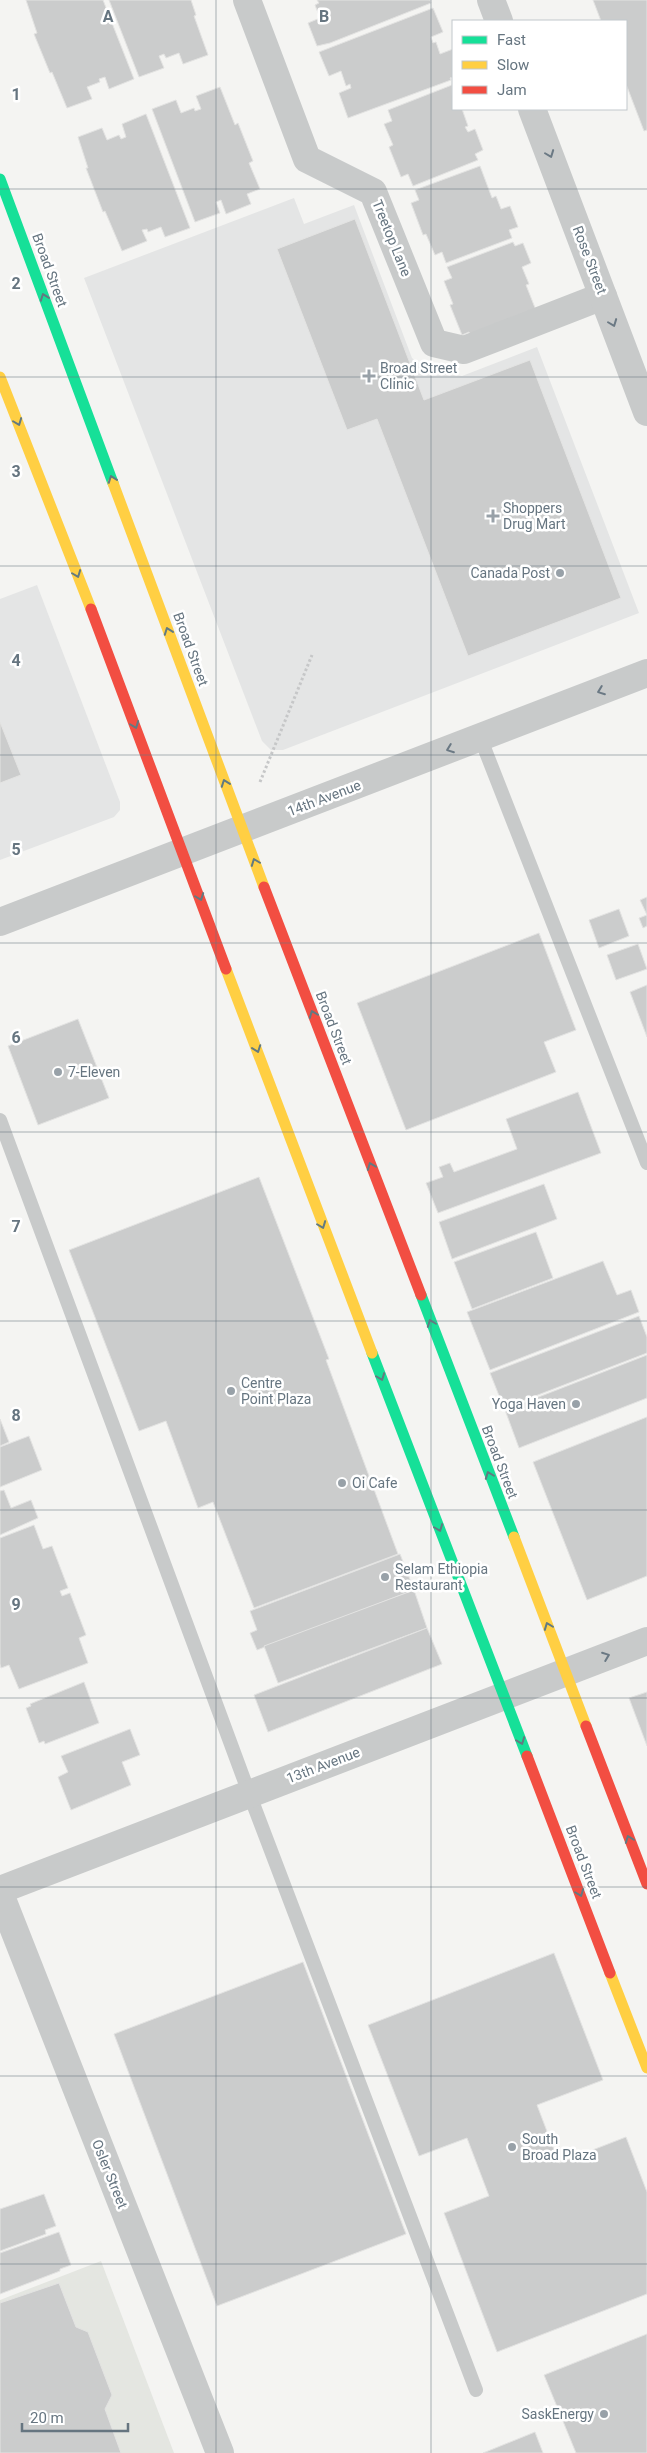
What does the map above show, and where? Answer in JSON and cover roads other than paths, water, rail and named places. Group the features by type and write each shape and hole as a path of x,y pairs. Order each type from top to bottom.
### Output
{"main road":[{"name":"Broad Street","path":"0,180 242,829 647,1884"},
{"name":"Broad Street","path":"0,377 182,851 308,1189 647,2068"}],"street":[{"name":"Treetop Lane","path":"247,0 307,159 373,192 434,343 464,350 603,296"},
{"path":"491,0 499,20"},
{"name":"Rose Street","path":"532,110 647,412"},
{"name":"14th Avenue","path":"0,922 647,673"},
{"name":"13th Avenue","path":"0,1890 647,1641"},
{"name":"Osler Street","path":"0,1894 220,2453"}],"lane":[{"path":"480,737 647,1163"},
{"path":"0,1120 250,1793 476,2390"}],"place":[{"name":"Broad Street Clinic","path":"369,376"},
{"name":"Shoppers Drug Mart","path":"493,516"},
{"name":"Canada Post","path":"560,573"},
{"name":"7-Eleven","path":"58,1072"},
{"name":"Centre Point Plaza","path":"231,1391"},
{"name":"Yoga Haven","path":"576,1404"},
{"name":"Oi Cafe","path":"342,1483"},
{"name":"Selam Ethiopia Restaurant","path":"385,1577"},
{"name":"South Broad Plaza","path":"512,2147"},
{"name":"SaskEnergy","path":"604,2414"}]}
